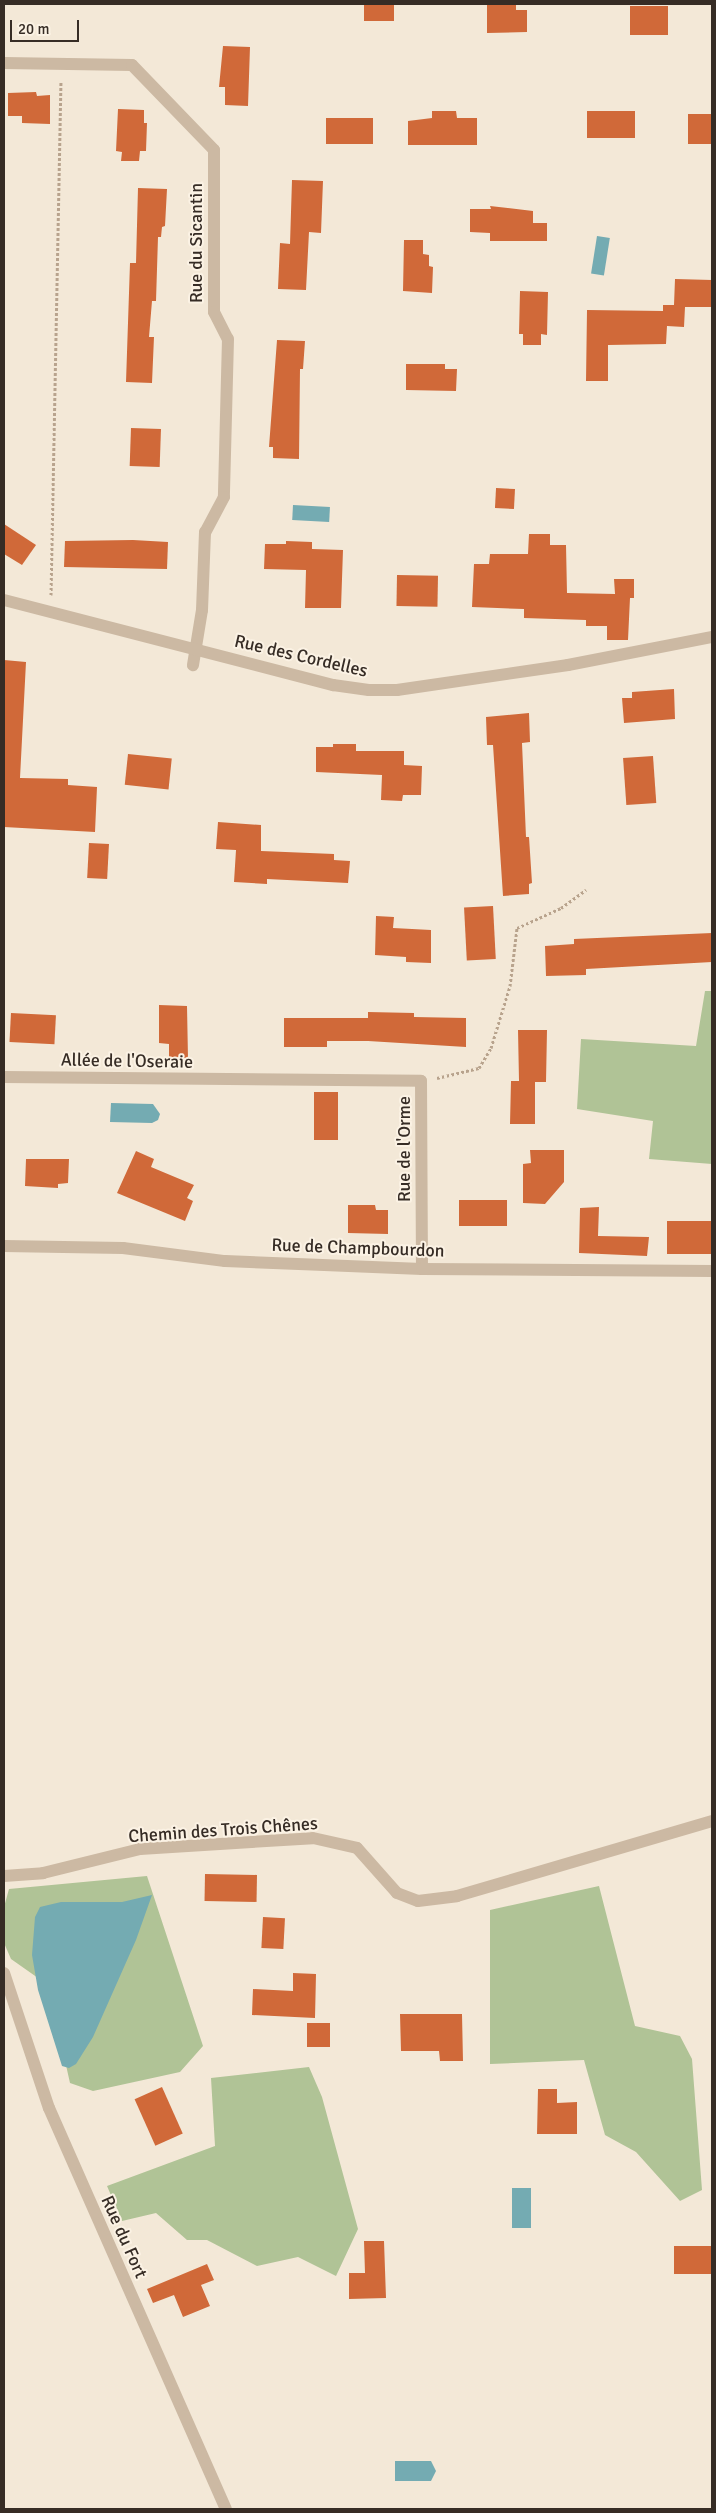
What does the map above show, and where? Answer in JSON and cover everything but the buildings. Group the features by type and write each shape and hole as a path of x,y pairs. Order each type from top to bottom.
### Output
{"street":[{"name":"Rue du Sicantin","path":"4,62 132,65 214,150 214,312 228,339 224,497 205,532 197,650 193,665"},
{"name":"Rue des Cordelles","path":"4,600 333,685 369,690 397,690 568,665 712,637"},
{"name":"Allée de l'Oseraie","path":"4,1077 250,1079"},
{"name":"Rue de l'Orme","path":"250,1079 421,1081 422,1269"},
{"name":"Rue de Champbourdon","path":"4,1246 123,1248 225,1261 422,1269 712,1270"},
{"name":"Chemin des Trois Chênes","path":"4,1876 43,1873 140,1849 313,1838 357,1848 397,1893 418,1901 457,1896 712,1821"},
{"name":"Rue du Fort","path":"4,1973 49,2108 226,2509"}],"path":[{"path":"49,613 61,64"},
{"path":"421,1081 478,1068 491,1048 510,986 518,928 561,908 586,890"}],"green space":[{"path":"705,991 712,991 712,1164 649,1159 653,1121 577,1109 581,1039 696,1046"},
{"path":"147,1876 203,2046 180,2072 93,2091 70,2083 48,1985 11,1959 4,1943 4,1907 9,1889"},
{"path":"599,1886 635,2026 680,2036 692,2059 702,2190 680,2201 636,2152 605,2135 584,2060 490,2064 490,1910"},
{"path":"309,2067 322,2097 358,2229 336,2276 298,2257 257,2266 207,2240 187,2240 156,2213 122,2221 107,2186 215,2146 211,2078"}],"water":[{"path":"597,236 610,238 604,276 591,274"},
{"path":"293,505 330,507 329,522 292,520"},
{"path":"111,1103 153,1104 160,1114 158,1120 152,1123 110,1122"},
{"path":"152,1895 136,1940 93,2037 76,2064 69,2068 62,2066 38,1990 32,1955 35,1917 40,1907 61,1902 122,1902"},
{"path":"512,2188 531,2188 531,2228 512,2228"},
{"path":"395,2461 431,2461 436,2471 431,2481 395,2481"}]}
